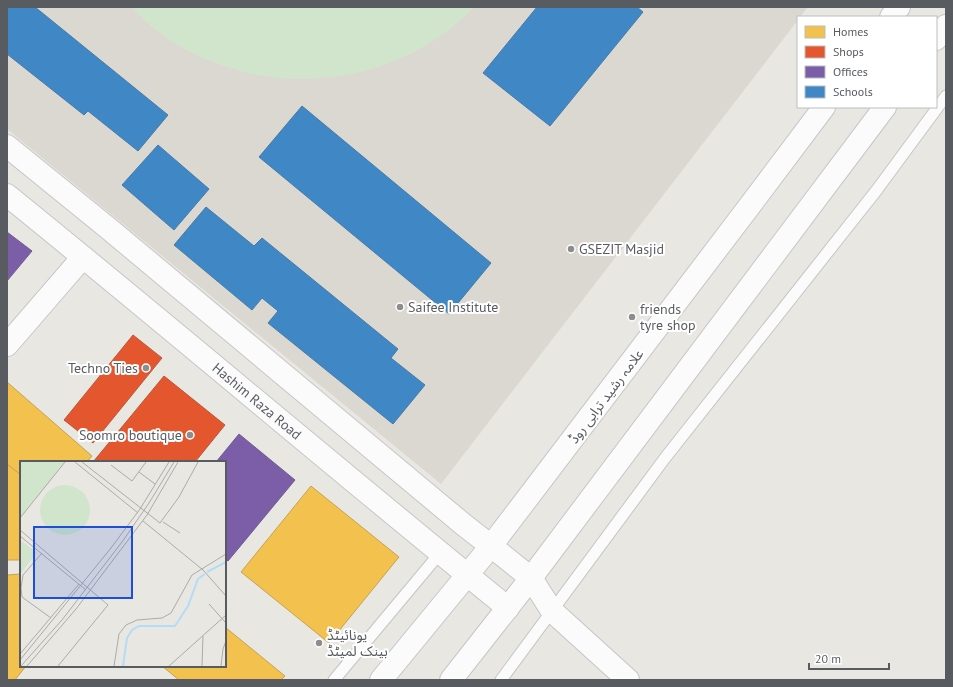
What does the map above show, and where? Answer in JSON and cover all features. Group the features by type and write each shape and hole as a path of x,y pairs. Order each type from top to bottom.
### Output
{"street":[{"path":"892,16 899,7"},
{"path":"937,38 946,26"},
{"name":"علامہ رشید ترابی روڈ","path":"381,680 491,546 823,108"},
{"path":"451,680 531,578 885,108"},
{"path":"7,146 114,233 464,525 531,578 552,611 628,680"},
{"name":"Hashim Raza Road","path":"7,195 508,608"},
{"path":"7,345 83,257"}],"lane":[{"path":"500,680 664,458 876,192 946,96"},
{"path":"334,680 440,553"}],"shaded area":[{"name":"Saifee Institute","path":"7,7 808,7 801,16 797,16 797,21 441,484 7,129"}],"green space":[{"path":"131,7 474,7 455,25 433,41 410,54 386,64 360,72 334,77 308,79 256,75 205,59 164,36 148,24"}],"building: Homes":[{"path":"7,382 92,456 88,461 20,461 20,479 7,468"},
{"path":"7,464 20,474 20,560 7,560"},
{"path":"311,486 399,557 329,643 241,572"},
{"path":"20,574 20,667 25,667 15,680 7,680 7,575"},
{"path":"226,628 285,676 281,680 179,680 163,667 226,667"}],"building: Shops":[{"path":"133,335 162,358 93,443 64,420"},
{"path":"164,376 225,425 196,461 94,461"}],"building: Offices":[{"path":"7,232 32,251 7,281"},
{"path":"239,434 295,480 228,561 226,560 226,461 217,461"}],"building: Schools":[{"path":"7,7 35,7 168,115 138,151 88,111 84,115 7,54"},
{"path":"537,7 637,7 643,12 550,126 483,73"},
{"path":"302,106 491,263 449,314 259,157"},
{"path":"158,145 209,189 174,230 122,185"},
{"path":"206,207 254,246 262,238 398,349 391,358 425,385 393,424 268,323 278,311 262,298 252,310 174,245"}],"place":[{"name":"GSEZIT Masjid","path":"571,249"},
{"name":"Saifee Institute","path":"400,307"},
{"name":"friends tyre shop","path":"632,317"},
{"name":"Techno Ties","path":"146,368"},
{"name":"Soomro boutique","path":"190,435"},
{"name":"یونائیٹڈ بینک لمیٹڈ","path":"319,643"}]}
